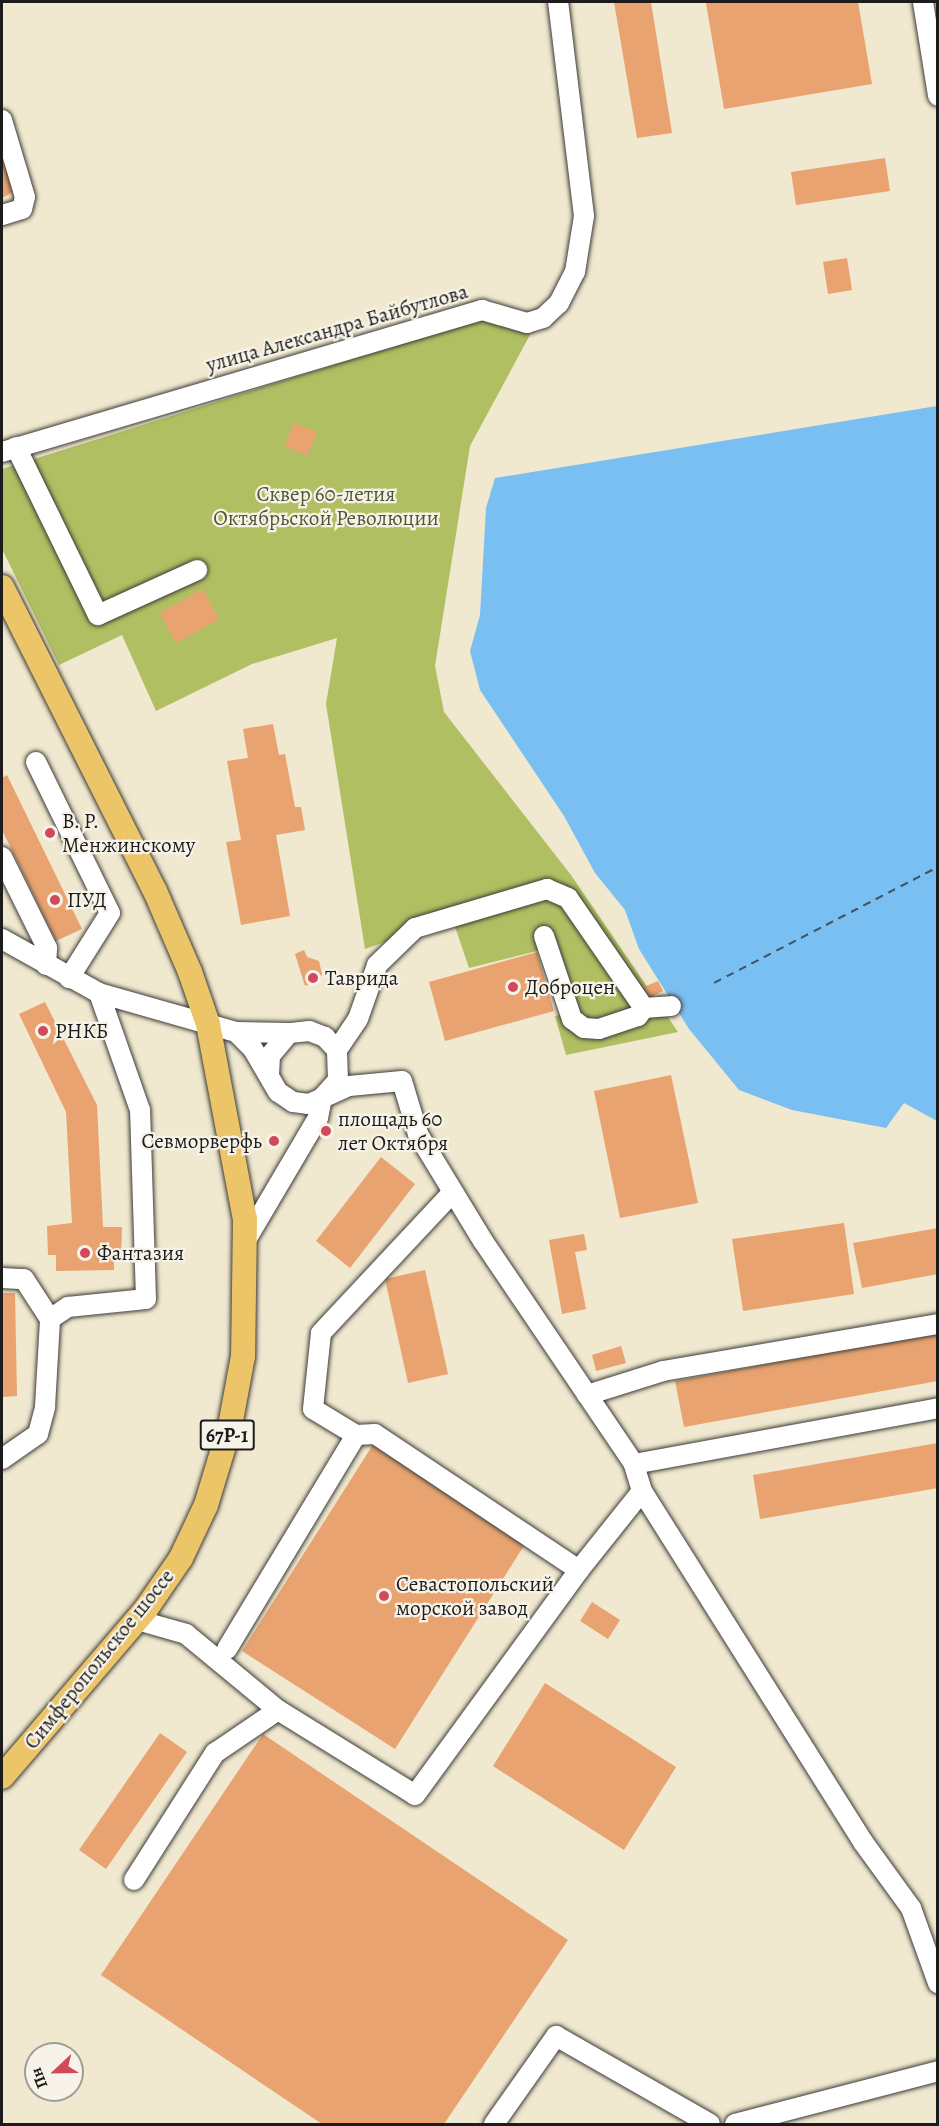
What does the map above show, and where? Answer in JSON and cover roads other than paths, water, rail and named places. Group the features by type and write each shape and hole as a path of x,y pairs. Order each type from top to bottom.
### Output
{"main road":[{"name":"Симферопольское шоссе","path":"2,586 155,891 190,972 208,1024 245,1219 243,1356 230,1426 206,1505 181,1558 137,1620 2,1777"}],"street":[{"name":"улица Александра Байбутлова","path":"9,450 482,310 527,323 543,318 558,303 575,272 584,216 558,2"},
{"path":"923,2 938,96"},
{"path":"2,120 25,197 22,209 2,215"},
{"path":"9,450 98,615 197,570"},
{"path":"36,762 110,913 69,978"},
{"path":"2,858 47,948 46,965"},
{"path":"244,1243 318,1118 322,1098 338,1080 337,1050 358,1019 377,965 415,928 547,890 568,898 644,1008"},
{"path":"544,936 572,1019 584,1028 599,1029 638,1016 644,1008 671,1006"},
{"path":"2,939 99,993 236,1032 289,1034 309,1031 325,1037 337,1050"},
{"path":"50,1319 68,1307 146,1299 140,1110 99,993"},
{"path":"236,1032 269,1073 278,1092 293,1102 309,1104 349,1086 402,1081 418,1134 453,1192 634,1464 642,1491 863,1842 911,1908 938,1983"},
{"path":"269,1073 270,1056 289,1034"},
{"path":"453,1192 321,1333 313,1408 356,1435 375,1434 579,1570"},
{"path":"2,1278 24,1279 50,1319 45,1407 38,1434 2,1459"},
{"path":"587,1395 663,1371 938,1324"},
{"path":"634,1464 938,1408"},
{"path":"227,1649 356,1435"},
{"path":"137,1620 186,1634 278,1710 415,1795 579,1570 642,1491"},
{"path":"134,1880 215,1753 278,1710"},
{"path":"494,2124 556,2036 710,2124"},
{"path":"735,2124 938,2071"}],"water":[{"path":"937,406 937,1121 904,1103 886,1128 792,1110 739,1090 689,1029 639,949 625,910 595,873 564,816 480,690 470,651 480,615 486,508 495,478"}],"place":[{"name":"В. Р. Менжинскому","path":"50,833"},
{"name":"ПУД","path":"55,900"},
{"name":"Таврида","path":"313,978"},
{"name":"Доброцен","path":"513,987"},
{"name":"РНКБ","path":"43,1031"},
{"name":"площадь 60 лет Октября","path":"326,1131"},
{"name":"Севморверфь","path":"274,1141"},
{"name":"Фантазия","path":"85,1253"},
{"name":"Севастопольский морской завод","path":"384,1596"}],"park label":[{"name":"Сквер 60-летия Октябрьской Революции","path":"326,506"}]}
